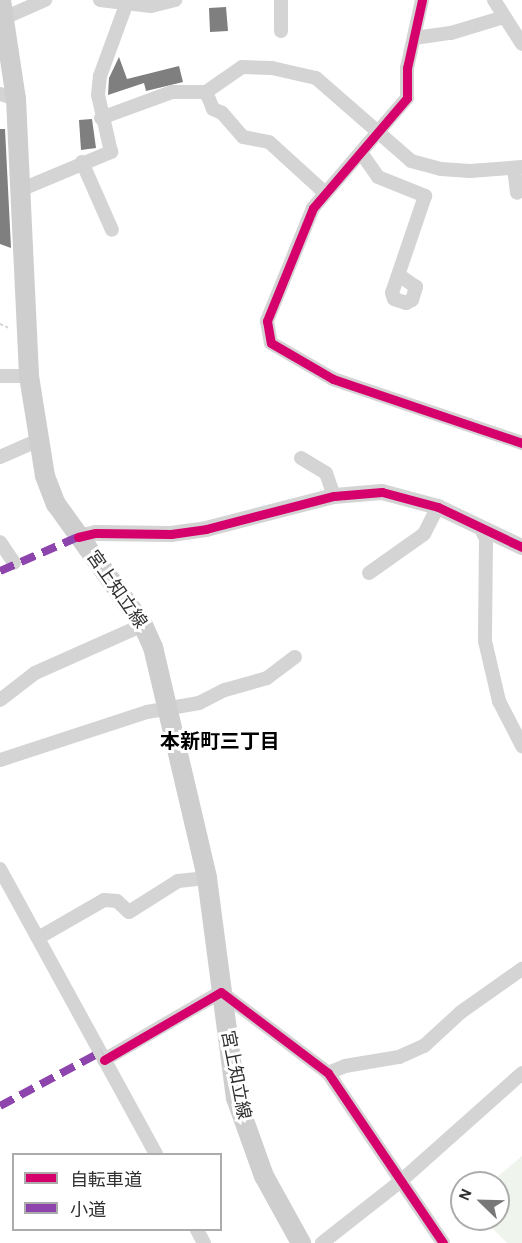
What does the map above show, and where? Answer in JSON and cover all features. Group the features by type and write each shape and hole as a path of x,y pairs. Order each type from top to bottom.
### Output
{"main road":[{"name":"宮上知立線","path":"3,9 8,96 20,190 29,376 39,440 56,504 143,625 153,647 169,707 207,878 236,1098 249,1141 301,1243"}],"street":[{"path":"3,9 45,0"},
{"path":"100,0 126,5 152,6 175,0"},
{"path":"281,0 281,31"},
{"path":"422,0 407,68 409,94 362,154 324,192 291,255 267,321 271,344 333,380 522,443"},
{"path":"494,0 519,33"},
{"path":"20,190 82,162 111,152 101,118 100,76 126,5"},
{"path":"414,38 451,33 504,16"},
{"path":"206,92 242,67 272,68 316,78 411,161 441,169 518,167 518,193"},
{"path":"101,118 171,92 195,89 206,92"},
{"path":"206,92 213,109 222,113 243,137 269,142 324,192"},
{"path":"362,154 378,177 422,194 426,200 399,275"},
{"path":"82,162 112,230"},
{"path":"0,376 29,376"},
{"path":"0,457 39,440"},
{"path":"301,458 326,473 334,496"},
{"path":"78,537 106,532 171,534 207,530 334,496 382,492 438,507 522,547"},
{"path":"369,573 424,534 438,507"},
{"path":"480,527 486,539 485,641 499,701 522,746"},
{"path":"0,542 14,563"},
{"path":"0,700 35,673 143,625"},
{"path":"0,760 169,707 199,703 225,690 267,678 296,657"},
{"path":"0,869 155,1153"},
{"path":"38,938 104,900 117,901 129,912 178,880 207,878"},
{"path":"328,1073 345,1066 399,1057 424,1046 460,1012 522,969"},
{"path":"104,1060 221,992 328,1073 443,1243"},
{"path":"322,1243 402,1180 522,1073"}],"path":[{"path":"0,324 11,329"}],"shaded area":[{"path":"522,1156 522,1243 507,1243 495,1231 510,1231 510,1171 504,1171"}],"building":[{"path":"226,7 228,31 210,32 209,8"},
{"path":"119,57 127,79 179,66 183,82 146,91 144,83 108,95 109,78"},
{"path":"92,119 96,148 81,150 79,120"},
{"path":"0,129 5,129 11,248 0,244"}],"marked path":[{"path":"0,571 78,537"},
{"path":"0,1106 101,1052"}],"cycle path":[{"path":"422,0 407,68 407,98 313,208 267,321 271,343 333,379 522,443"},
{"path":"78,537 96,533 171,534 206,529 334,496 382,492 438,507 522,547"},
{"path":"104,1060 221,992 328,1073 443,1243"}],"district":[{"name":"本新町三丁目","path":"220,742"}]}
